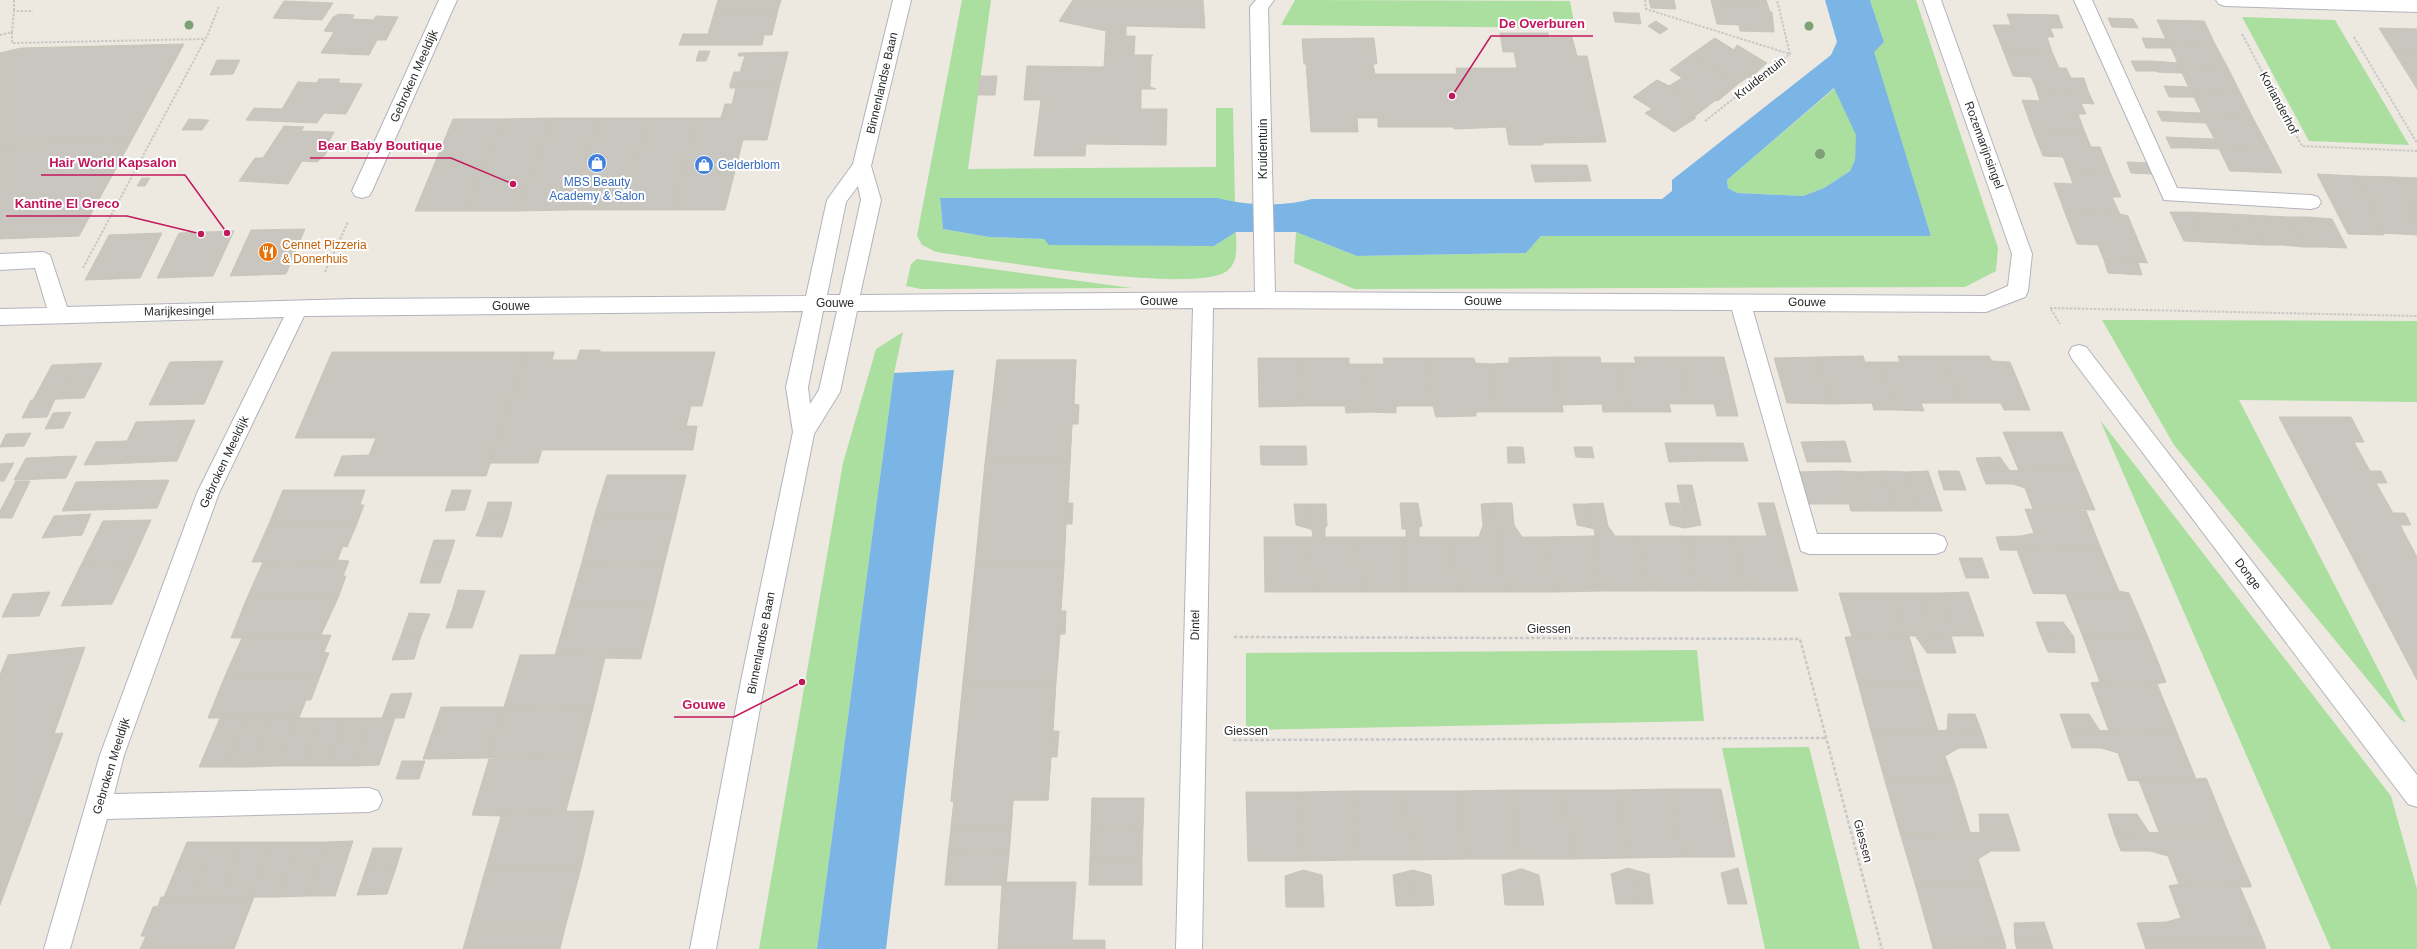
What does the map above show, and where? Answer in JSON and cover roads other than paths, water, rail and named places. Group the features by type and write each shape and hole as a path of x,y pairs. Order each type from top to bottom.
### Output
{"street":[{"name":"Gebroken Meeldijk","path":"362,191 448,0"},
{"name":"Binnenlandse Baan","path":"703,949 753,681 804,432 797,387 837,200 862,166 902,0"},
{"name":"Kruidentuin","path":"1265,0 1259,7 1265,300"},
{"name":"Rozemarijnsingel","path":"1932,0 2022,254 2018,291"},
{"path":"2083,0 2171,195 2311,202"},
{"path":"2225,0 2417,6"},
{"name":"Binnenlandse Baan","path":"804,432 829,392 871,200 862,166"},
{"path":"0,262 43,260 59,314"},
{"name":"Gouwe","path":"298,308 1265,300 1986,304 2018,291"},
{"name":"Dintel","path":"1189,949 1203,301"},
{"path":"1740,302 1809,544 1936,544"},
{"name":"Gebroken Meeldijk","path":"57,949 112,755 208,493 298,308"},
{"name":"Marijkesingel","path":"0,317 59,314 298,308"},
{"name":"Donge","path":"2079,353 2417,795"},
{"path":"98,807 369,800"}],"water":[{"path":"1825,0 1870,0 1884,42 1874,52 1931,236 1541,236 1526,253 1357,256 1296,232 1236,232 1214,246 1049,245 1044,239 989,237 943,229 940,198 1218,198 1253,204 1301,202 1312,199 1662,199 1672,191 1672,180 1831,55 1837,42","holes":["1834,88 1856,135 1855,160 1850,171 1824,188 1803,196 1737,193 1728,188 1727,180"]},
{"path":"954,370 886,949 817,949 894,373"}],"place":[{"name":"De Overburen","path":"1452,96"},
{"name":"MBS Beauty Academy & Salon","path":"597,163"},
{"name":"Gelderblom","path":"704,165"},
{"name":"Bear Baby Boutique","path":"513,184"},
{"name":"Hair World Kapsalon","path":"227,233"},
{"name":"Kantine El Greco","path":"201,234"},
{"name":"Cennet Pizzeria & Donerhuis","path":"268,252"},
{"name":"Gouwe","path":"802,682"}]}
